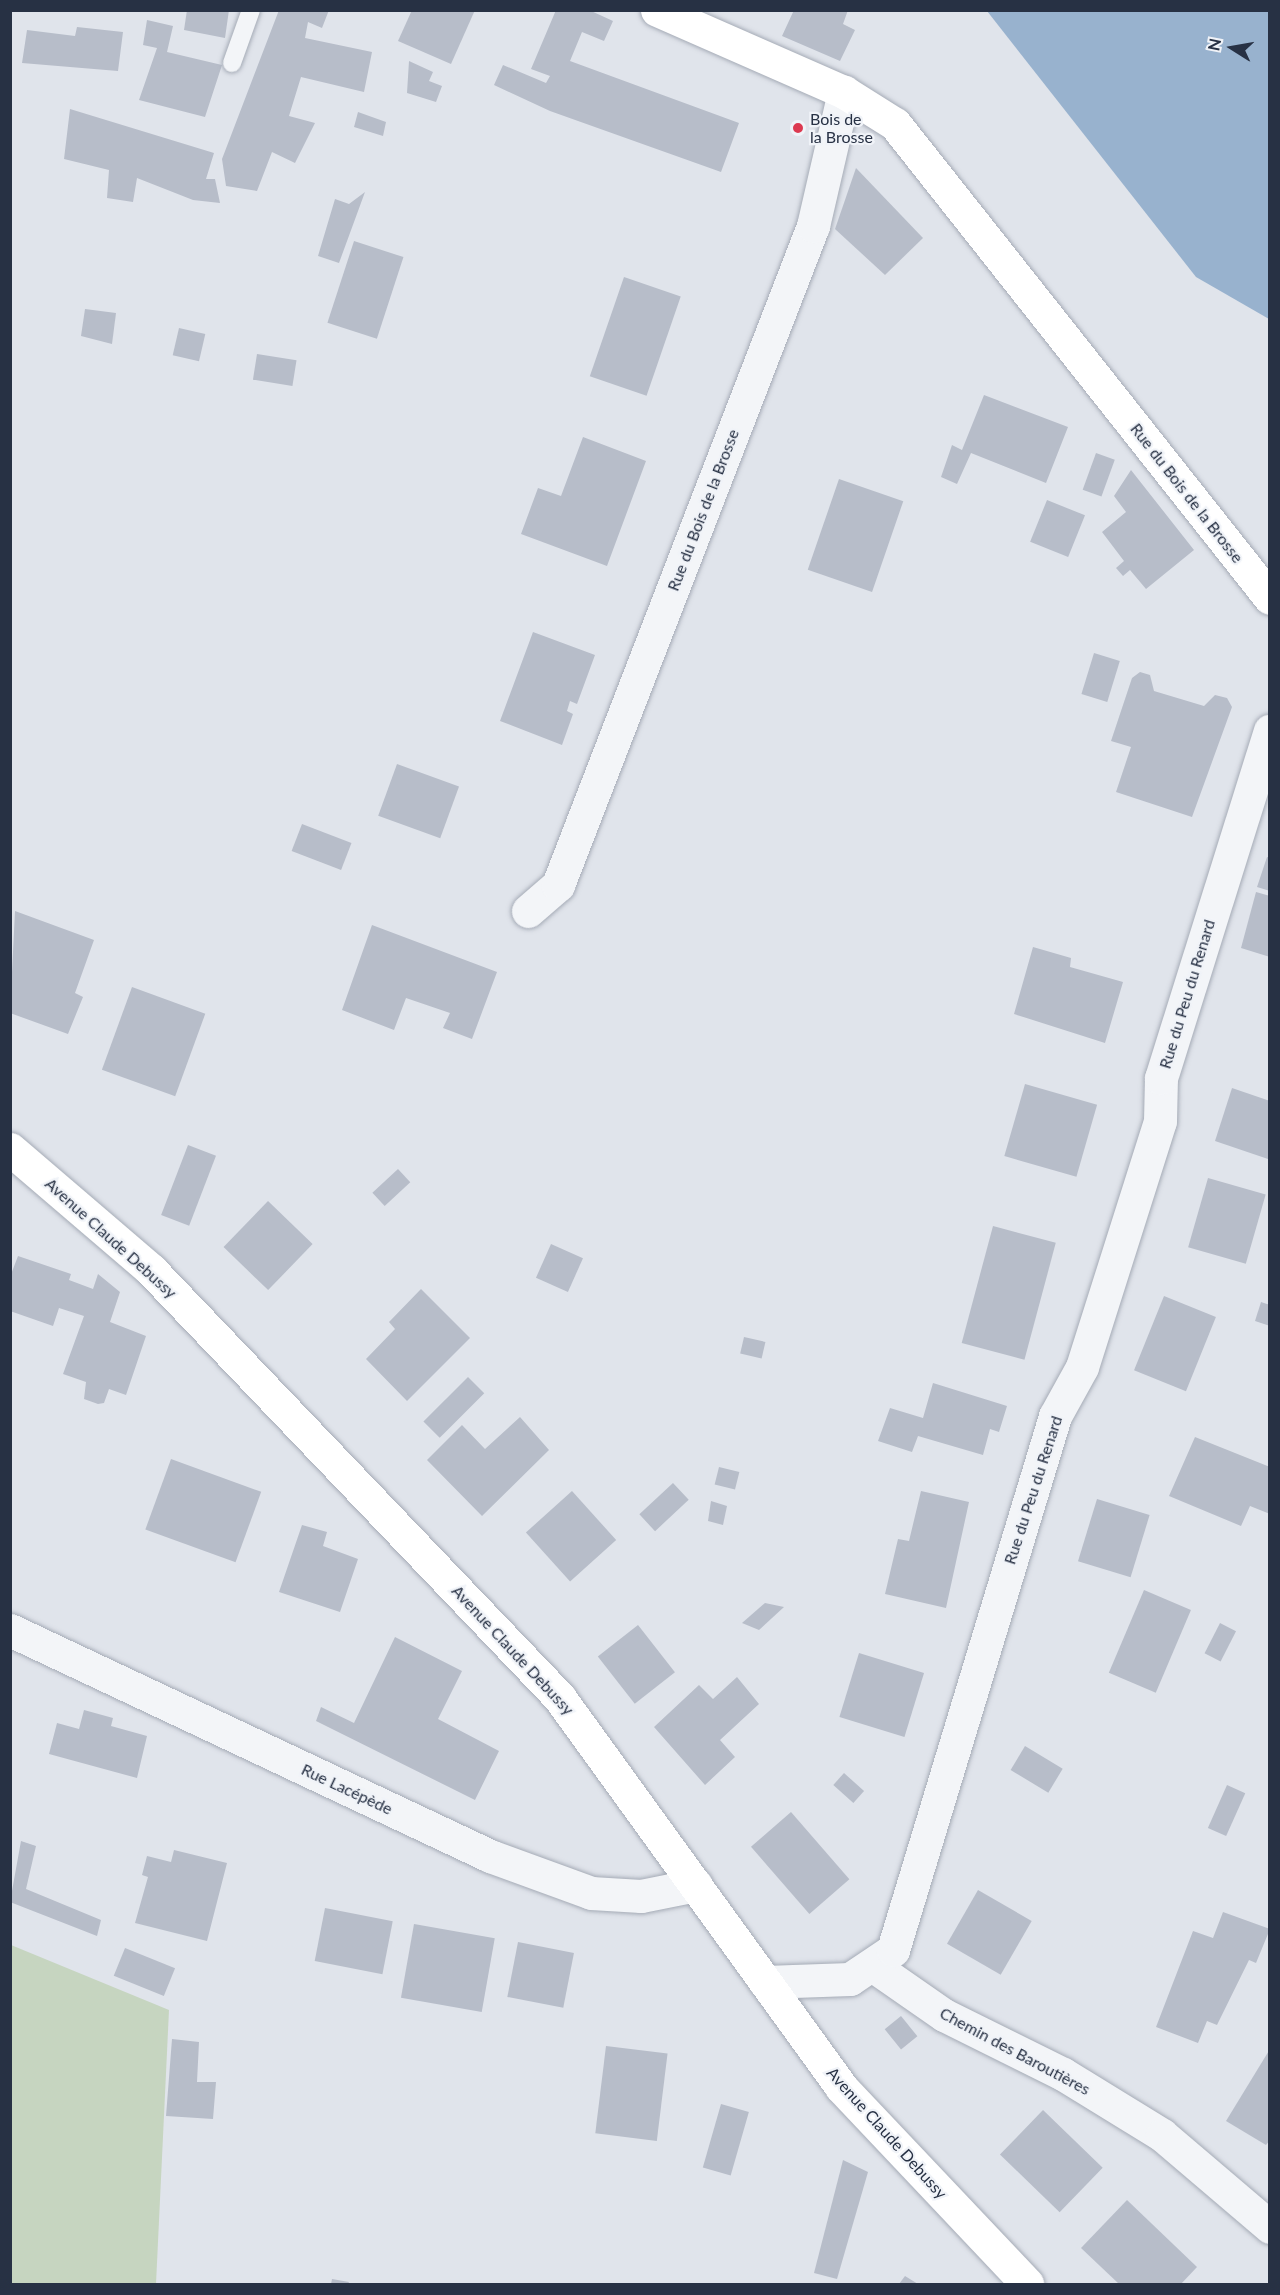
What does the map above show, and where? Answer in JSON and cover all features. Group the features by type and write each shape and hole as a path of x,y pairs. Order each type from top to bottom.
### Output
{"main road":[{"name":"Rue du Bois de la Brosse","path":"657,10 844,92 895,124 1269,598"},
{"name":"Avenue Claude Debussy","path":"10,1149 151,1270 559,1697 841,2087 1027,2284"}],"street":[{"name":"Rue du Bois de la Brosse","path":"528,911 558,885 813,226 844,92"},
{"name":"Rue du Peu du Renard","path":"765,1982 850,1979 893,1950 1055,1416 1082,1367 1160,1121 1161,1078 1269,731"},
{"name":"Rue Lacépède","path":"10,1630 490,1856 591,1893 641,1896 696,1885"},
{"name":"Chemin des Baroutières","path":"872,1965 944,2015 1063,2074 1162,2135 1269,2227"}],"lane":[{"path":"232,63 251,10"}],"green space":[{"path":"11,1945 169,2010 156,2284 11,2284"}],"water":[{"path":"987,11 1269,11 1269,319 1196,277"}],"building":[{"path":"187,10 229,10 225,38 184,30"},
{"path":"279,10 329,10 322,28 308,22 305,38 372,52 364,92 301,77 289,116 315,123 295,163 272,152 257,191 226,186 222,159"},
{"path":"412,10 475,10 451,64 398,41"},
{"path":"556,10 589,10 613,21 604,41 582,32 570,61 739,123 721,172 550,111 494,85 503,65 546,83 550,76 531,69"},
{"path":"794,10 848,10 843,24 855,30 840,61 782,36"},
{"path":"147,20 173,26 167,52 222,65 205,117 139,100 157,48 143,45"},
{"path":"77,27 123,32 118,71 22,63 27,30 75,36"},
{"path":"409,61 433,72 429,81 442,86 436,102 407,93"},
{"path":"70,109 214,153 206,179 215,179 220,203 193,200 137,178 133,202 107,198 109,170 64,159"},
{"path":"358,112 386,122 383,136 354,127"},
{"path":"856,168 923,238 885,275 835,229"},
{"path":"365,192 339,263 318,256 335,199 349,204"},
{"path":"354,241 403,257 377,339 327,323"},
{"path":"624,277 681,297 647,396 590,376"},
{"path":"85,309 116,313 112,344 81,336"},
{"path":"179,328 205,334 199,361 173,355"},
{"path":"257,354 297,360 292,386 253,380"},
{"path":"984,395 1068,427 1046,483 971,453 957,484 941,477 952,445 962,450"},
{"path":"583,437 646,461 607,566 521,534 538,488 561,496"},
{"path":"1096,453 1115,460 1101,496 1083,490"},
{"path":"1131,470 1194,550 1146,589 1130,570 1123,576 1116,568 1124,561 1102,532 1126,512 1114,496"},
{"path":"839,479 903,501 872,592 808,570"},
{"path":"1047,500 1085,515 1068,557 1030,542"},
{"path":"533,632 595,655 577,704 570,701 567,711 573,714 562,745 500,721"},
{"path":"1094,653 1120,661 1107,702 1081,694"},
{"path":"1140,672 1150,675 1154,691 1204,706 1215,695 1227,698 1232,707 1192,817 1116,792 1131,747 1111,741 1132,678"},
{"path":"397,764 459,787 440,838 378,816"},
{"path":"302,824 351,843 341,870 292,851"},
{"path":"1267,857 1270,858 1270,891 1257,887"},
{"path":"1256,892 1270,896 1270,957 1241,948"},
{"path":"15,911 94,940 75,993 83,997 68,1034 10,1013"},
{"path":"372,925 497,972 472,1039 443,1028 450,1013 406,998 394,1030 342,1010"},
{"path":"1033,947 1071,958 1070,967 1123,982 1105,1043 1014,1014"},
{"path":"132,987 205,1014 175,1096 102,1070"},
{"path":"1025,1084 1097,1105 1076,1177 1004,1156"},
{"path":"1232,1088 1270,1101 1268,1159 1215,1141"},
{"path":"188,1145 216,1156 189,1226 161,1215"},
{"path":"398,1169 410,1182 385,1206 372,1193"},
{"path":"1208,1178 1266,1195 1246,1264 1188,1247"},
{"path":"268,1201 313,1244 268,1290 224,1247"},
{"path":"993,1226 1056,1243 1024,1360 962,1343"},
{"path":"551,1244 583,1258 568,1292 536,1278"},
{"path":"18,1256 71,1274 69,1280 93,1289 98,1274 120,1292 110,1322 146,1336 126,1395 109,1389 104,1403 98,1404 84,1399 86,1382 63,1374 84,1316 59,1308 53,1326 10,1311 10,1277"},
{"path":"421,1289 470,1338 407,1401 366,1359 395,1329 389,1322"},
{"path":"1164,1296 1216,1317 1186,1391 1134,1370"},
{"path":"1261,1302 1270,1305 1270,1326 1255,1321"},
{"path":"744,1337 765,1342 762,1359 740,1354"},
{"path":"468,1377 484,1393 440,1438 423,1422"},
{"path":"933,1383 1007,1406 999,1432 990,1429 983,1455 918,1436 912,1452 878,1441 890,1408 923,1418"},
{"path":"520,1417 549,1450 482,1516 427,1460 462,1425 485,1449"},
{"path":"1195,1437 1270,1467 1270,1514 1250,1506 1241,1526 1169,1496"},
{"path":"171,1459 261,1492 236,1562 145,1529"},
{"path":"719,1467 739,1472 735,1490 715,1484"},
{"path":"673,1483 689,1500 655,1531 639,1514"},
{"path":"572,1491 616,1540 570,1582 526,1532"},
{"path":"921,1491 969,1502 946,1608 885,1594 898,1539 909,1541"},
{"path":"1097,1499 1150,1515 1131,1577 1078,1561"},
{"path":"711,1501 727,1506 723,1525 708,1521"},
{"path":"302,1525 327,1532 323,1546 358,1559 340,1612 279,1592"},
{"path":"1144,1590 1191,1610 1156,1693 1109,1673"},
{"path":"765,1603 784,1607 759,1630 742,1623"},
{"path":"1220,1623 1236,1631 1221,1661 1205,1653"},
{"path":"638,1625 675,1672 635,1704 598,1656"},
{"path":"395,1637 462,1671 438,1719 499,1751 475,1800 316,1721 321,1707 354,1723"},
{"path":"859,1653 924,1673 904,1737 839,1717"},
{"path":"737,1677 759,1704 720,1740 735,1757 705,1785 654,1727 699,1685 713,1699"},
{"path":"84,1710 113,1718 111,1726 147,1736 137,1778 49,1754 57,1723 79,1729"},
{"path":"1025,1746 1063,1769 1048,1793 1011,1770"},
{"path":"844,1773 864,1791 853,1803 833,1785"},
{"path":"1227,1785 1245,1793 1226,1836 1208,1828"},
{"path":"791,1812 849,1879 809,1914 751,1847"},
{"path":"21,1841 36,1846 26,1889 101,1920 97,1936 10,1902"},
{"path":"174,1850 227,1863 207,1941 135,1923 148,1877 142,1875 147,1856 171,1862"},
{"path":"978,1890 1032,1921 1001,1975 947,1944"},
{"path":"325,1908 393,1921 382,1974 315,1961"},
{"path":"1223,1912 1270,1929 1256,1963 1249,1960 1217,2025 1207,2021 1198,2043 1156,2027 1193,1931 1213,1938"},
{"path":"414,1924 495,1938 482,2012 401,1998"},
{"path":"518,1942 574,1953 563,2008 507,1997"},
{"path":"125,1948 175,1968 164,1996 114,1976"},
{"path":"901,2016 917,2036 901,2049 885,2029"},
{"path":"172,2039 199,2042 197,2082 216,2082 213,2119 166,2116"},
{"path":"606,2046 668,2054 657,2141 595,2133"},
{"path":"1270,2049 1270,2140 1266,2145 1226,2121"},
{"path":"721,2104 749,2112 731,2175 703,2167"},
{"path":"1043,2110 1103,2168 1060,2212 1000,2155"},
{"path":"843,2160 868,2172 837,2279 814,2273"},
{"path":"1127,2200 1197,2267 1181,2284 1119,2284 1081,2248"},
{"path":"905,2276 918,2284 899,2284"},
{"path":"332,2279 349,2282 348,2284 331,2284"}],"place":[{"name":"Bois de la Brosse","path":"798,128"}]}
